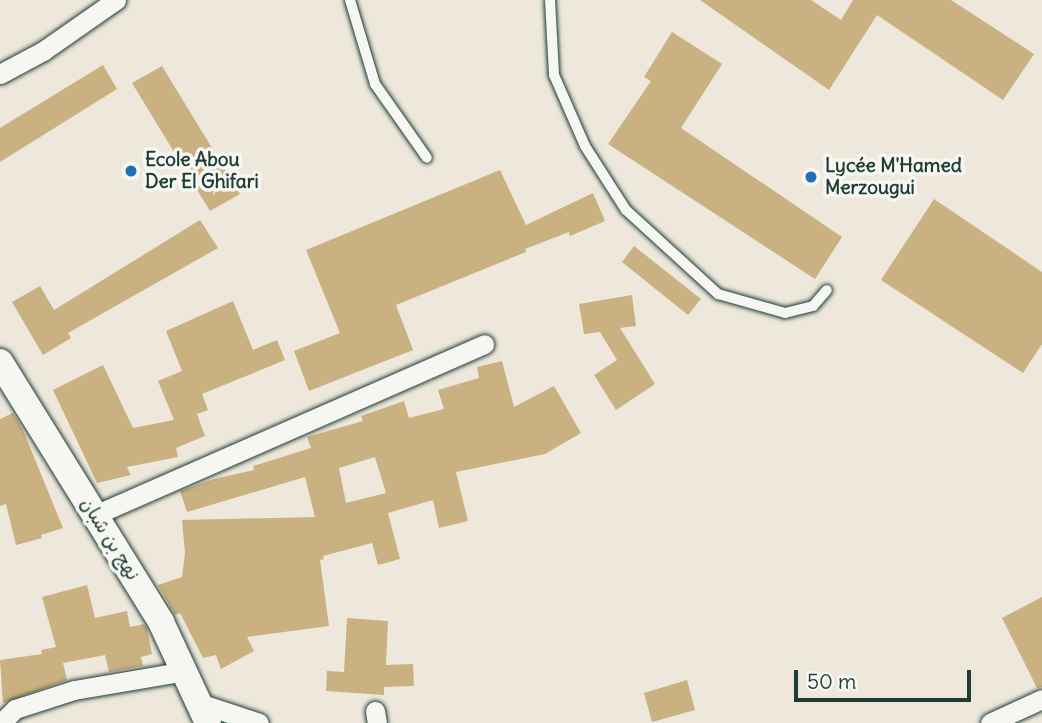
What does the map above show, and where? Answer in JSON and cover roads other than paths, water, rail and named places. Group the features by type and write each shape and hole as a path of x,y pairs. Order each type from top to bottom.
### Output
{"street":[{"path":"0,74 43,51 116,0"},
{"path":"95,516 484,344"},
{"name":"نهج بن شبان","path":"0,362 161,622 204,713"},
{"path":"1,723 15,709 74,690 186,671"},
{"path":"990,723 1042,699"},
{"path":"204,713 259,723"}],"lane":[{"path":"350,0 375,84 427,158"},
{"path":"550,0 554,75 585,146 626,211 718,294 785,313 813,306 827,290"}],"place":[{"name":"Ecole Abou Der El Ghifari","path":"131,171"},
{"name":"Lycée M'Hamed Merzougui","path":"811,177"}]}
